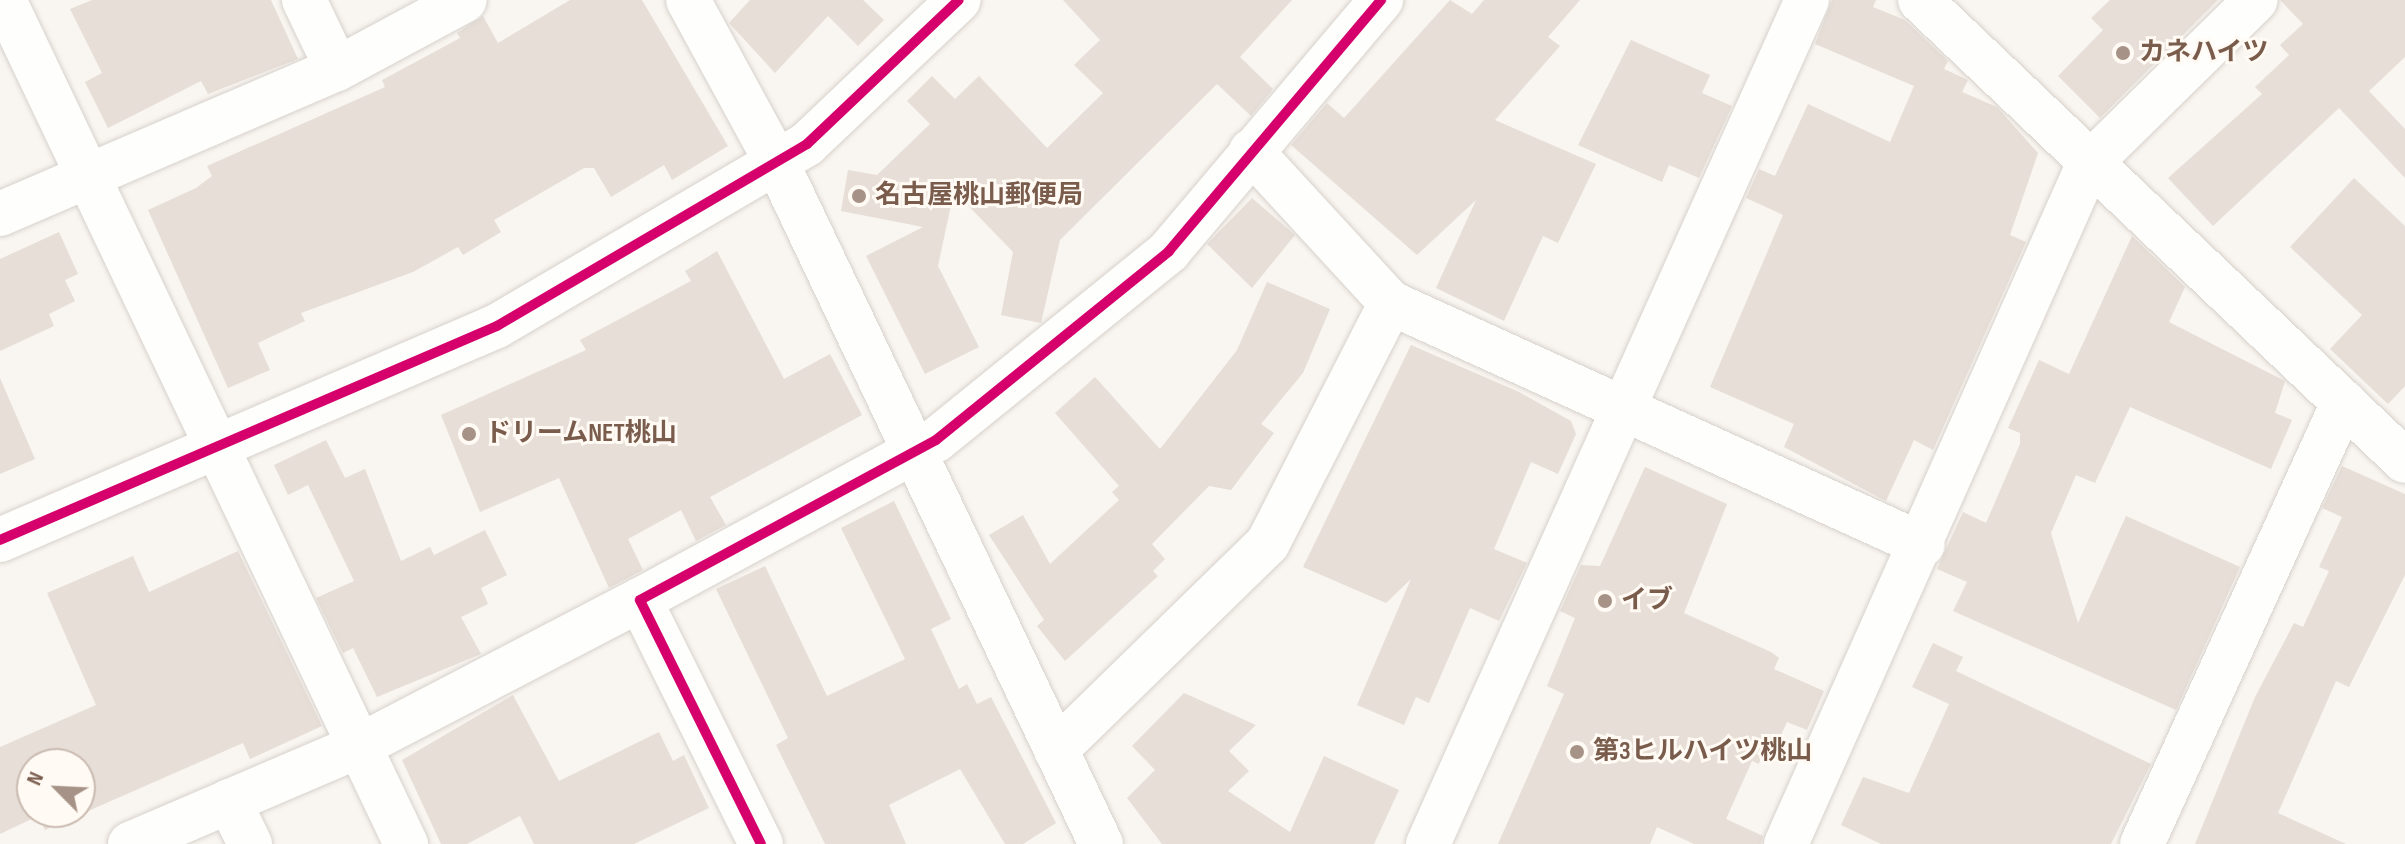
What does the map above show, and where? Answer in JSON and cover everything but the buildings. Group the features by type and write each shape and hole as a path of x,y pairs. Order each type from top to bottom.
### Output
{"street":[{"path":"4,0 219,444 406,844"},
{"path":"304,0 337,69"},
{"path":"0,214 337,69 465,0"},
{"path":"688,0 778,165 1101,844"},
{"path":"0,540 497,326 778,165 959,0"},
{"path":"130,844 359,746 918,455 1169,251 1381,0"},
{"path":"1428,844 1807,0"},
{"path":"1920,0 2088,165 2405,461"},
{"path":"1786,844 1923,545 2088,165 2256,0"},
{"path":"1251,151 1391,303 1923,545"},
{"path":"1056,750 1268,543 1391,303"},
{"path":"2142,844 2343,402"},
{"path":"640,600 761,844"},
{"path":"229,801 250,844"}],"cycle path":[{"path":"0,540 497,326 807,144 959,0"},
{"path":"761,844 640,600 936,440 1169,251 1381,0"}],"place":[{"name":"カネハイツ","path":"2123,53"},
{"name":"名古屋桃山郵便局","path":"859,196"},
{"name":"ドリームNET桃山","path":"469,434"},
{"name":"イブ","path":"1605,601"},
{"name":"第3ヒルハイツ桃山","path":"1577,752"}]}
